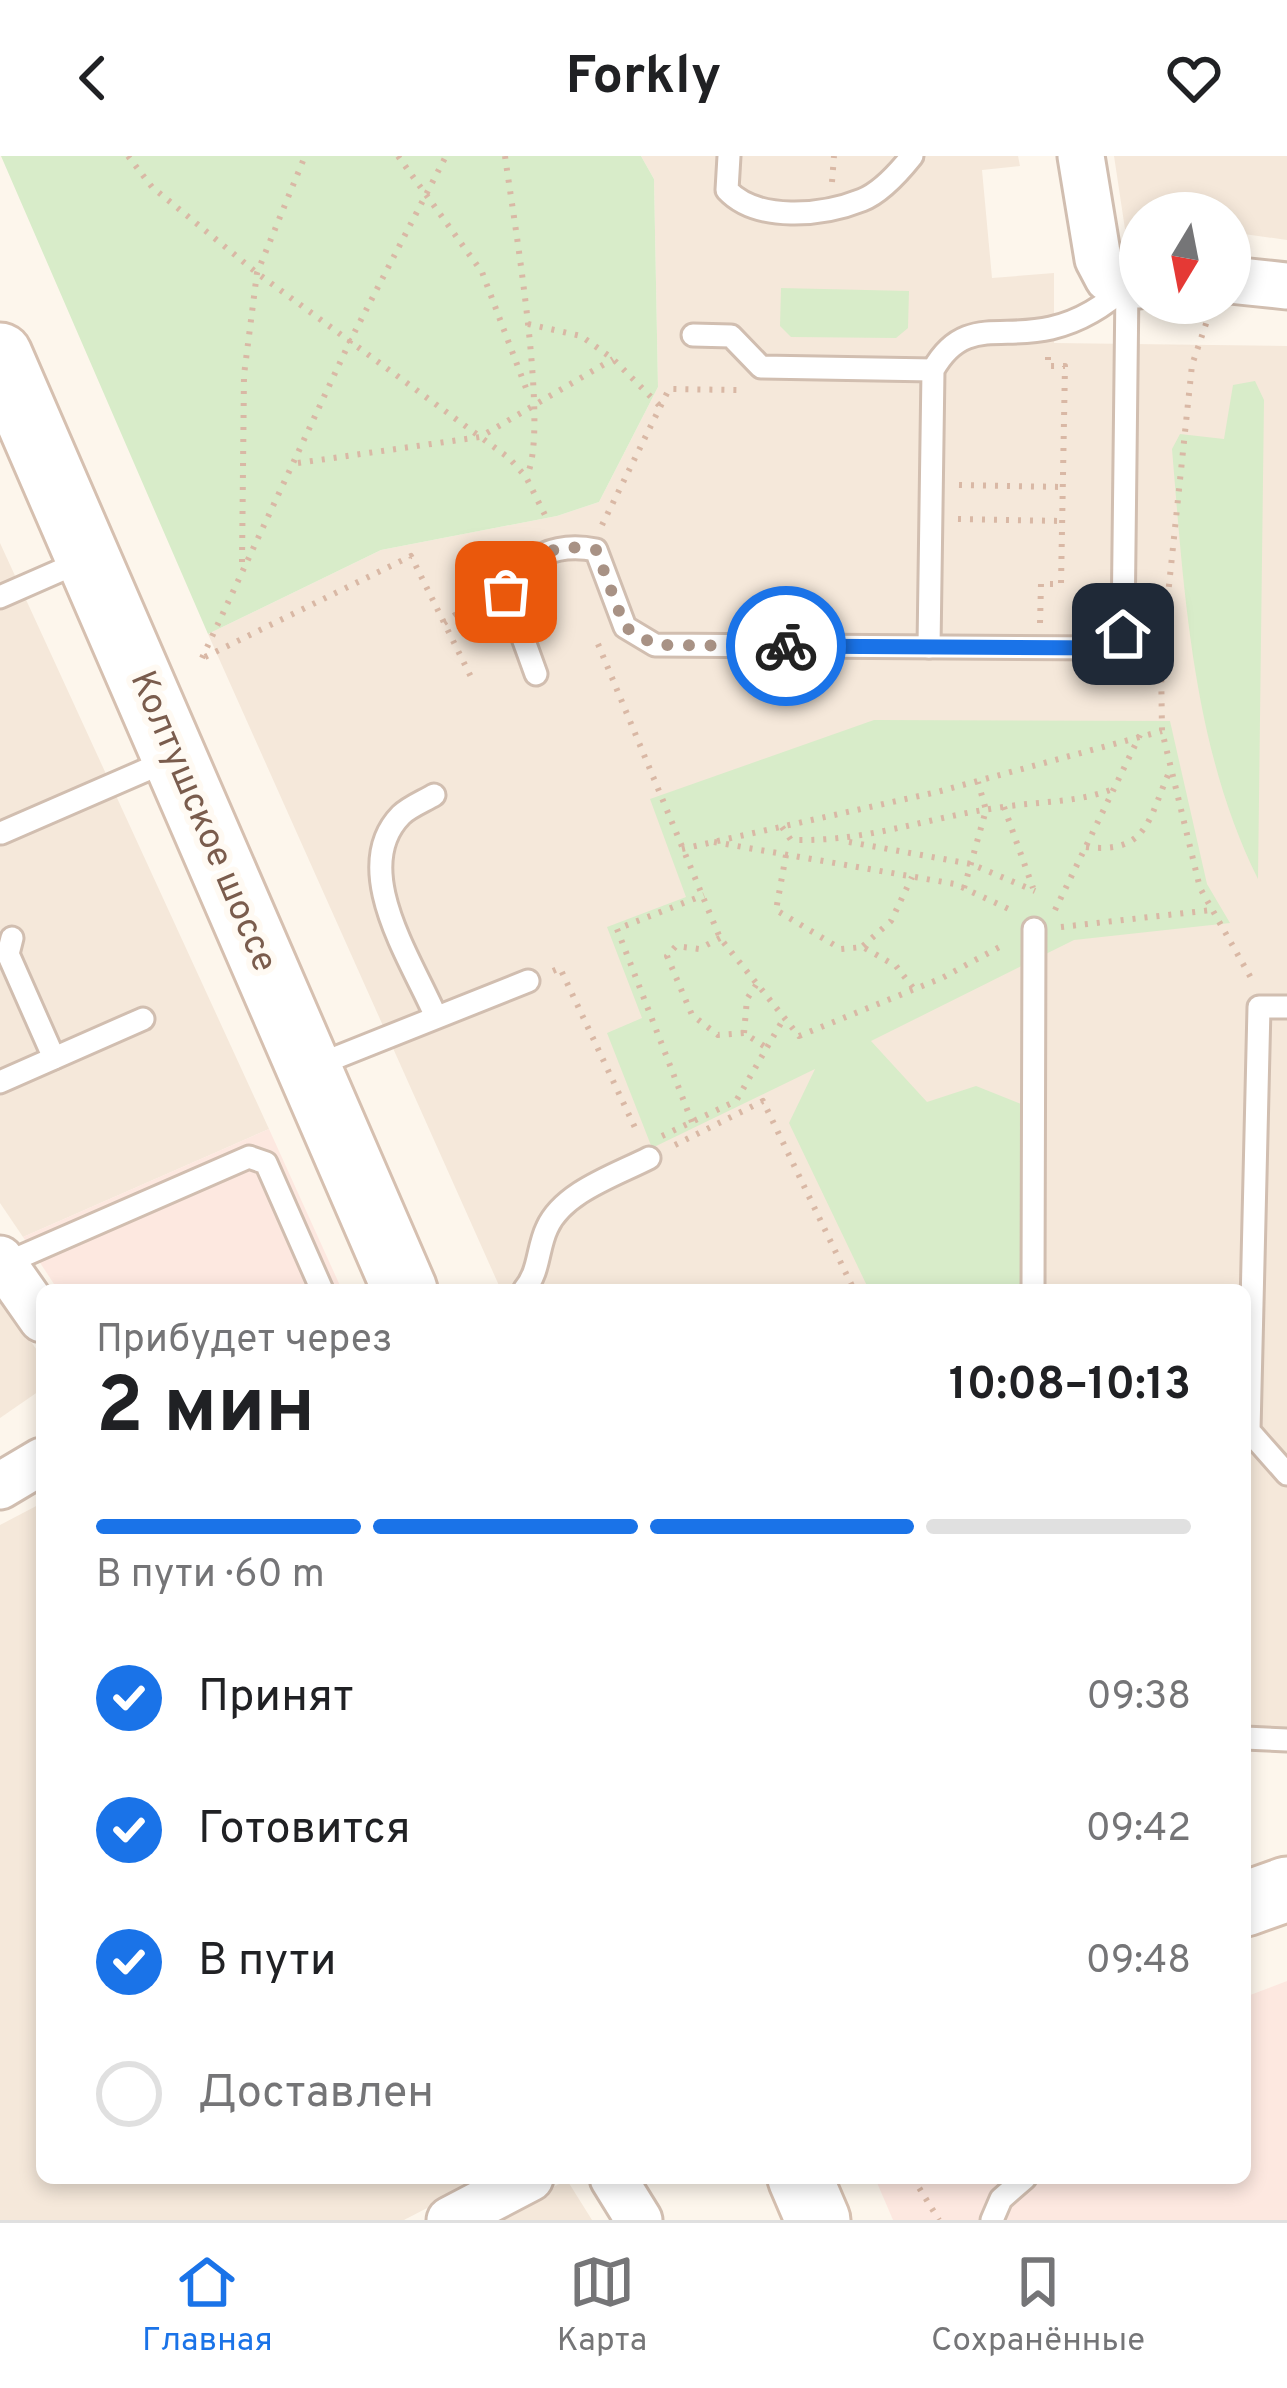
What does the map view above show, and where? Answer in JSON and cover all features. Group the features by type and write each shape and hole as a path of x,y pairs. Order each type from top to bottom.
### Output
{"main road":[{"name":"Колтушское шоссе","path":"0,355 402,1284"},
{"path":"1251,1902 1287,1889"},
{"path":"803,2184 818,2220"}],"street":[{"path":"1081,156 1119,268"},
{"path":"1251,282 1287,286"},
{"path":"2,1262 36,1310"},
{"path":"0,1486 36,1465"},
{"path":"451,2220 519,2184"},
{"path":"617,2184 639,2220"}],"lane":[{"path":"729,156 727,190 742,206 767,213 863,200 912,156"},
{"path":"929,647 933,370 946,345 974,333 1048,328 1098,310 1119,281"},
{"path":"536,674 506,592 518,569 561,547 596,550 625,627 655,645 1109,648 1123,634 1122,324"},
{"path":"693,335 731,336 761,367 933,370"},
{"path":"0,597 88,558"},
{"path":"1,832 175,758"},
{"path":"434,795 401,815 382,850 379,883 436,1018"},
{"path":"1033,1284 1038,925"},
{"path":"12,938 8,954 54,1058"},
{"path":"309,1069 527,981"},
{"path":"1251,1384 1259,1007 1287,1007"},
{"path":"0,1082 142,1019"},
{"path":"529,1284 547,1226 571,1200 646,1152"},
{"path":"2,1262 249,1157 266,1163 319,1284"},
{"path":"1251,1432 1287,1474"},
{"path":"1251,1738 1287,1740"},
{"path":"992,2220 1001,2199 1017,2184"}],"path":[{"path":"128,156 152,187 257,274 351,339 526,477 561,547"},
{"path":"242,566 244,375 257,274 305,156"},
{"path":"398,156 482,272 532,405"},
{"path":"446,156 351,339 202,658 411,556 472,679"},
{"path":"506,156 528,324 534,447 526,477"},
{"path":"528,324 581,336 614,358 660,406"},
{"path":"1206,324 1192,365 1161,662 1162,731 1200,888 1256,986 1259,1007"},
{"path":"1040,647 1041,584 1061,584 1065,366 1048,366 1048,328"},
{"path":"296,463 480,437 614,358"},
{"path":"596,550 606,511 669,389 737,390 761,367"},
{"path":"931,484 1063,488"},
{"path":"931,518 1062,521"},
{"path":"595,634 720,938 799,1036 914,989 1038,925 1055,910 1140,735"},
{"path":"682,849 978,781 1162,731"},
{"path":"1086,847 1121,851 1139,839 1171,767"},
{"path":"964,888 986,810 978,781"},
{"path":"846,842 1004,806 1082,801 1114,788"},
{"path":"1004,806 1018,857 1035,891 1038,925"},
{"path":"782,826 791,840"},
{"path":"791,840 846,842 970,864 1035,891"},
{"path":"791,840 784,854 776,910 841,949 863,947 896,966 914,989"},
{"path":"714,842 964,888 1038,925 1212,910"},
{"path":"863,947 891,922 912,877"},
{"path":"692,1122 617,929 704,895"},
{"path":"720,938 699,949 676,946 667,956 692,1015 718,1035 744,1033 767,1048"},
{"path":"527,981 560,968 646,1152"},
{"path":"744,1033 747,999 757,984"},
{"path":"646,1152 736,1101 784,1018"},
{"path":"646,1152 763,1101 851,1284"},
{"path":"917,2184 939,2220"}],"shaded area":[{"path":"641,156 1018,156 1020,166 982,170 992,278 1054,273 1054,343 1287,346 1287,1727 1251,1726 1251,1284 498,1284 208,634 381,550 557,516 599,502 658,387 654,179"},
{"path":"1114,156 1287,156 1287,240 1251,235 1251,192 1119,192"},
{"path":"0,543 269,1129 23,1237 0,1203"},
{"path":"269,1129 339,1284 54,1284 23,1237"},
{"path":"0,1299 36,1349 36,1393 0,1418"},
{"path":"36,1506 36,2184 473,2184 404,2220 0,2220 0,1525"},
{"path":"1287,1981 1287,2220 893,2220 878,2184 1251,2184 1251,1995"},
{"path":"559,2184 570,2184 592,2220 488,2220"}],"green space":[{"path":"1,156 641,156 654,179 658,387 599,502 557,516 381,550 208,634"},
{"path":"781,288 909,291 908,328 896,338 791,337 780,326"},
{"path":"1255,381 1264,400 1258,879 1236,829 1205,724 1187,614 1172,449 1180,434 1224,439 1233,385"},
{"path":"874,720 1170,721 1207,884 1230,923 1074,940 871,1041 927,1102 976,1086 1021,1104 1021,1284 866,1284 789,1123 815,1069 652,1148 607,1033 642,1018 607,927 686,897 650,799"}],"way so far":[{"path":"506,592 518,569 567,544 596,550 625,627 655,645 786,646"}],"route":[{"path":"786,646 1109,648 1123,634"}]}
